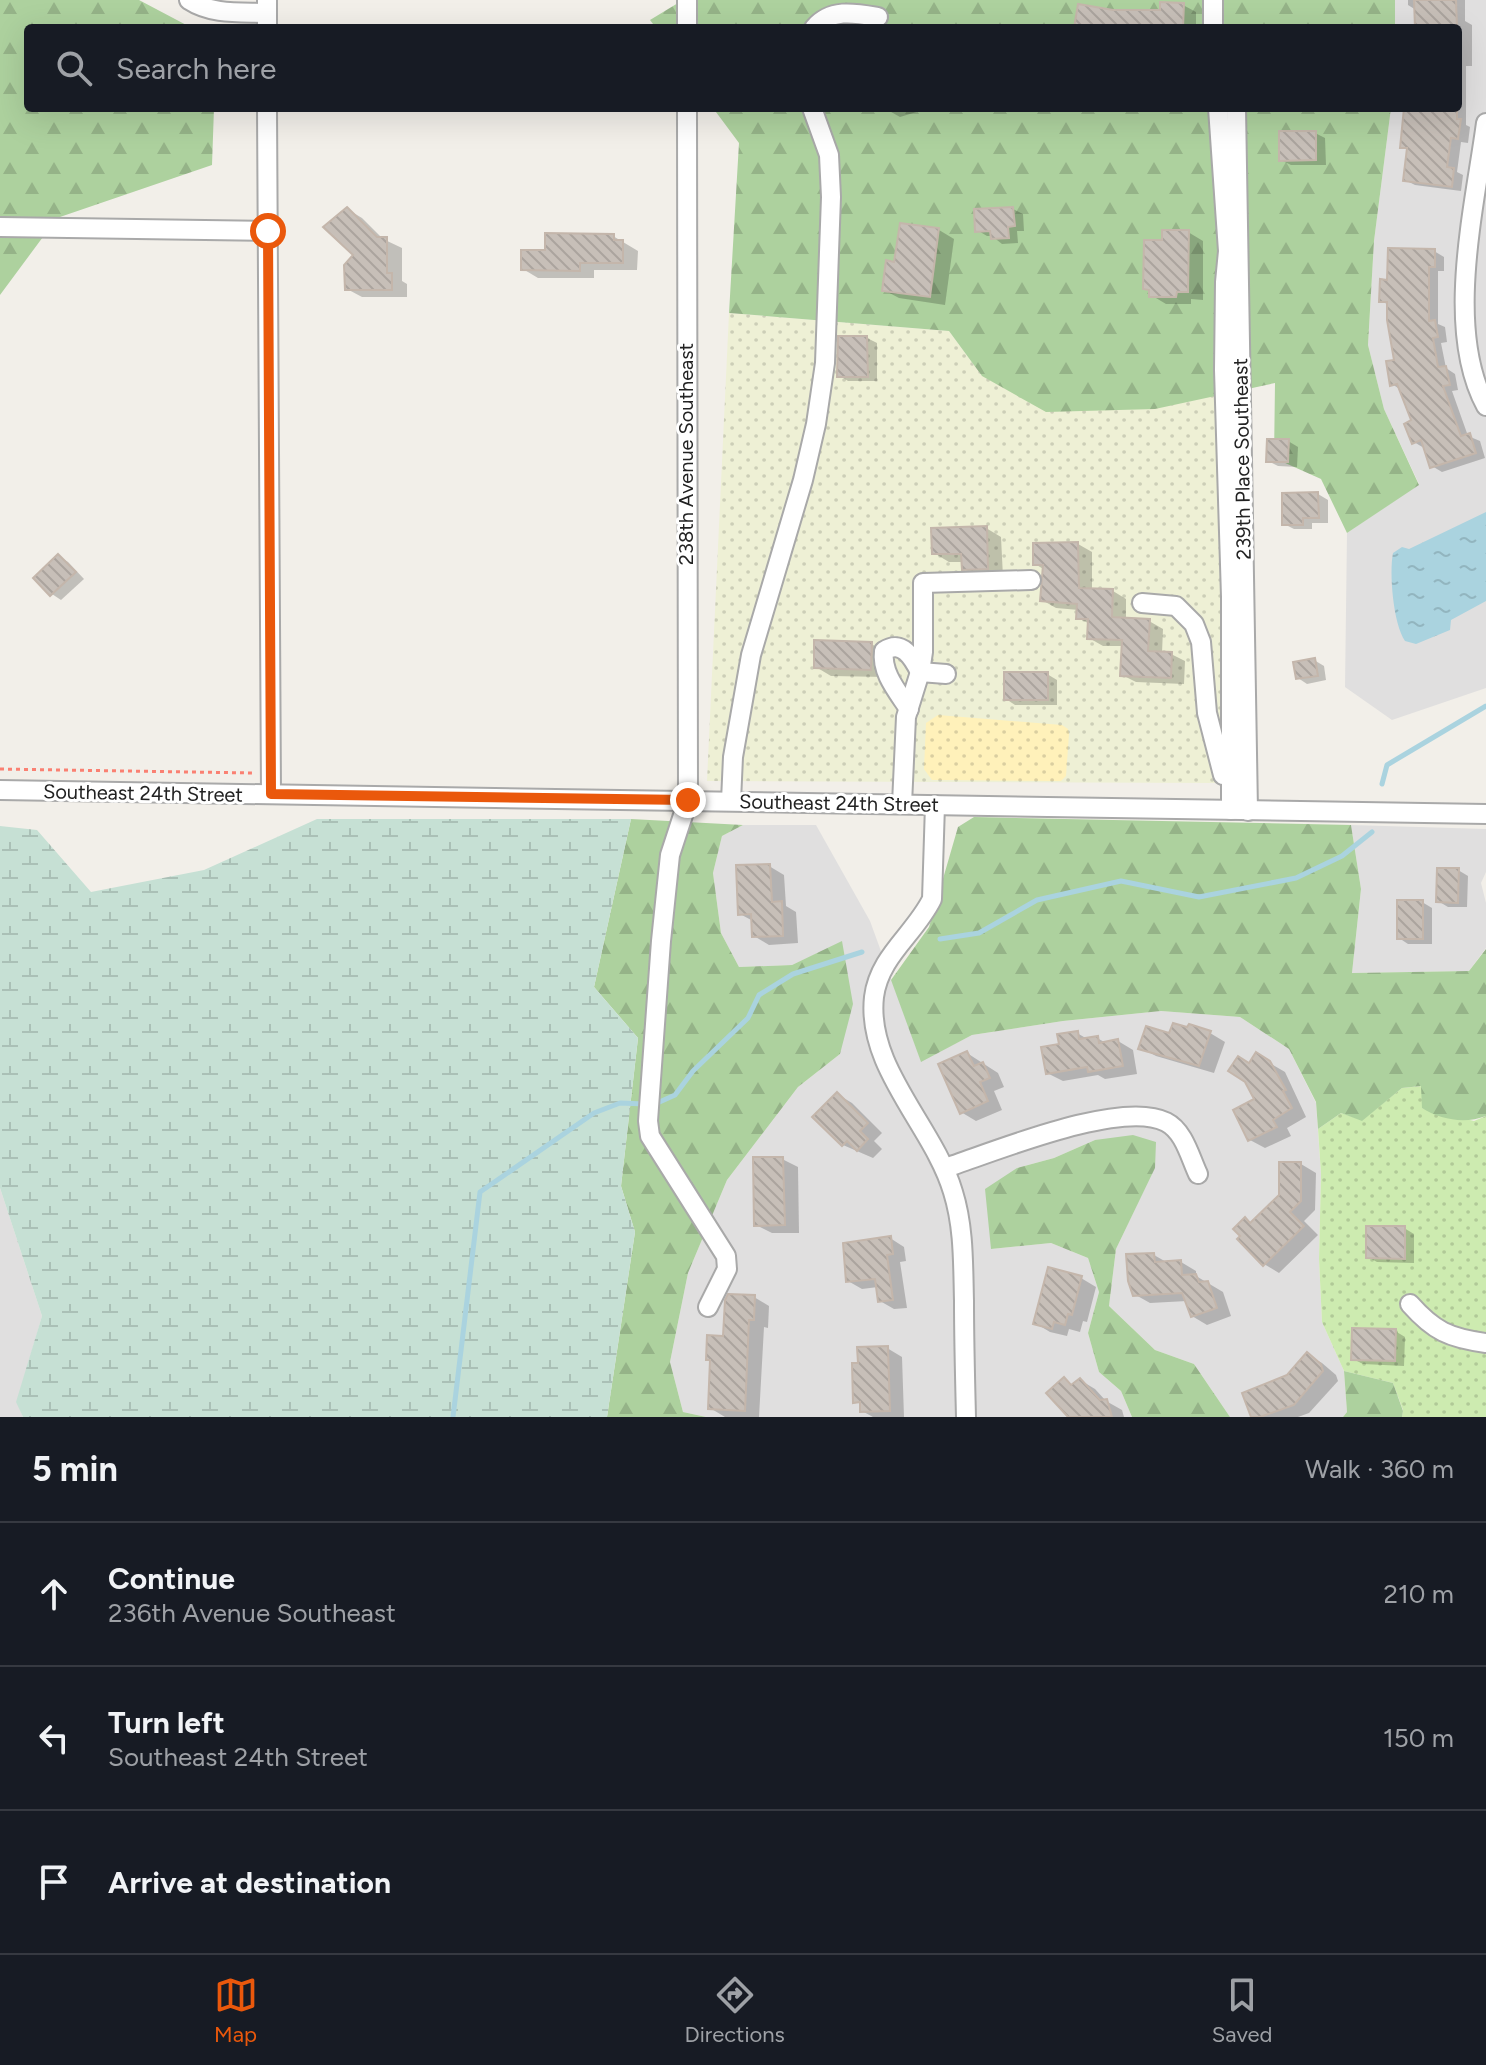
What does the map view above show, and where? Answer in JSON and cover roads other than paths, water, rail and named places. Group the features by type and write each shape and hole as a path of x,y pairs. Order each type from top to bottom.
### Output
{"street":[{"path":"189,0 214,11 267,14"},
{"path":"687,0 687,24"},
{"path":"1213,0 1213,24"},
{"path":"818,24 823,18 849,12 878,17"},
{"path":"267,112 271,794"},
{"name":"238th Avenue Southeast","path":"687,112 688,800 670,855 649,1105 650,1136 726,1256 727,1269 708,1307"},
{"path":"731,801 733,757 751,655 803,480 816,424 825,363 831,212 829,155 813,112"},
{"path":"1218,112 1228,251 1224,370 1234,810"},
{"name":"239th Place Southeast","path":"1234,810 1236,112"},
{"path":"1486,123 1477,251 1464,300 1465,333 1478,391 1486,406"},
{"path":"0,227 268,231"},
{"path":"902,804 906,717 923,652 923,583 1031,580"},
{"path":"1142,603 1176,606 1194,624 1201,642 1207,713 1234,810"},
{"path":"909,709 888,674 884,651 889,647 904,650 913,657 920,672"},
{"path":"920,672 946,674"},
{"name":"Southeast 24th Street","path":"0,790 1486,814"},
{"path":"935,805 932,899 926,912 901,941 879,976 873,1019 876,1039 886,1063 945,1168 959,1211 966,1417"},
{"path":"945,1168 1081,1124 1135,1115 1167,1122 1174,1128 1182,1138 1198,1174"},
{"path":"1410,1304 1430,1326 1463,1340 1486,1343"}],"water":[{"path":"1486,512 1486,601 1451,620 1450,630 1416,644 1405,641 1393,598 1393,553 1402,547 1409,549"}],"waterway":[{"path":"1382,784 1387,765 1486,706"},
{"path":"940,939 979,933 1037,900 1121,881 1199,897 1296,878 1342,856 1372,832"},
{"path":"655,1104 675,1095 693,1071 748,1018 759,995 793,974 862,952"},
{"path":"453,1417 480,1192 594,1113 620,1103 645,1104"}]}
